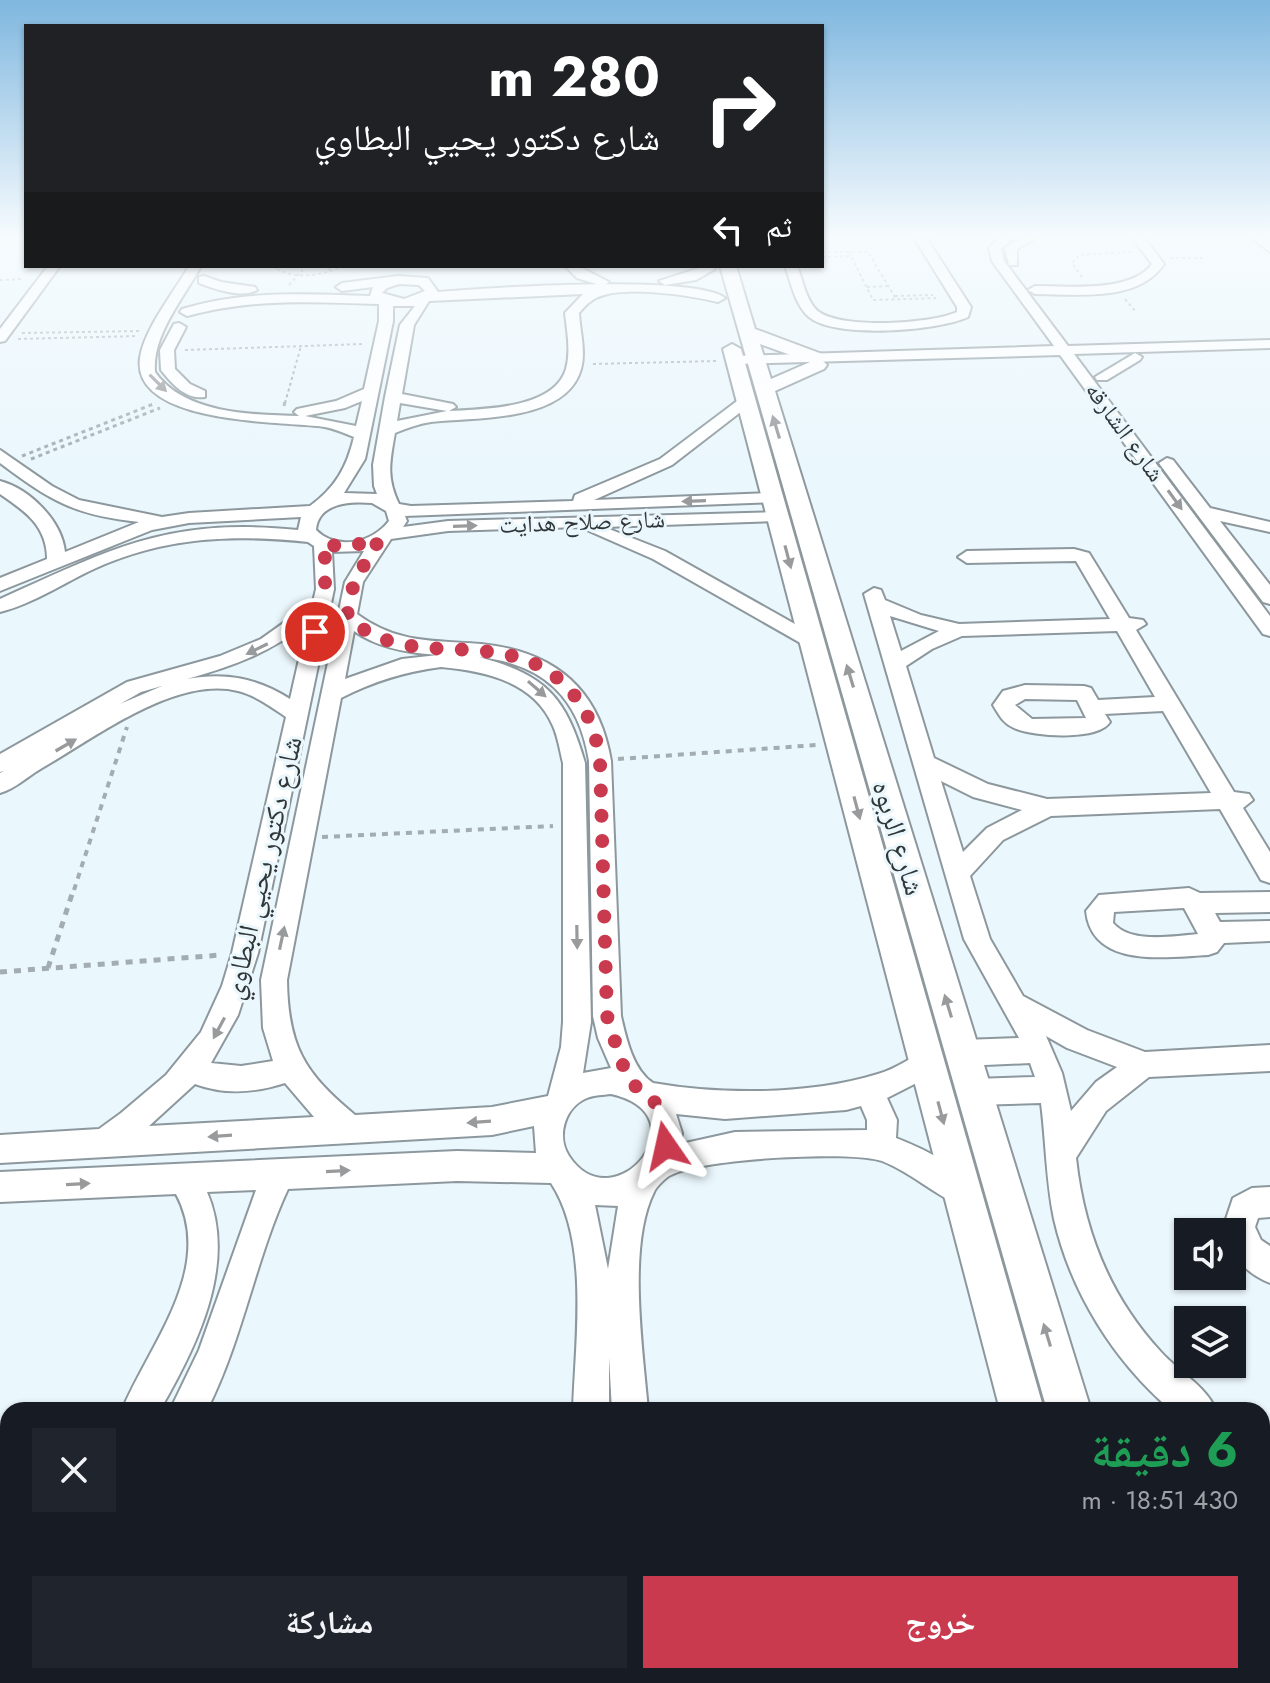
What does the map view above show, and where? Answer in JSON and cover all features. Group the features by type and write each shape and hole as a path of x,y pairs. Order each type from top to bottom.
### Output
{"street":[{"path":"6,337 21,315"},
{"path":"172,315 146,360 147,370 160,389 177,398 235,417 320,416 372,391"},
{"path":"186,315 167,350 168,370 185,387 246,408 320,416 362,435"},
{"path":"319,508 352,470 382,343 383,315"},
{"path":"393,507 380,476 407,325 415,315"},
{"path":"557,315 557,326"},
{"path":"393,397 444,411 492,413 529,405 557,391 566,382 572,315"},
{"name":"شارع الربوه","path":"726,315 750,368 775,507 1020,1402"},
{"name":"شارع الربوه","path":"731,315 861,713 1067,1402"},
{"path":"817,315 832,322 852,325 947,322 962,315"},
{"name":"شارع الشارقه","path":"1044,315 1076,354 1270,630"},
{"name":"شارع الشارقه","path":"1055,315 1069,332 1076,354 1102,377 1270,598"},
{"path":"1069,332 1130,352 1270,353"},
{"path":"750,368 817,362 1130,352 1270,344"},
{"path":"565,505 666,462 750,368 778,346 817,362"},
{"path":"1102,377 1130,352"},
{"path":"750,368 817,362"},
{"path":"387,430 444,411"},
{"path":"8,460 59,497 92,510 169,520"},
{"path":"0,486 34,510 51,527 57,550 56,562"},
{"name":"شارع صلاح هدايت","path":"169,520 319,508 361,497 384,501 393,507 439,511 565,505 775,507"},
{"name":"شارع دكتور يحيي البطاوي","path":"348,1128 314,1101 290,1068 275,1025 274,980 354,582 383,537 398,521 393,507"},
{"name":"شارع صلاح هدايت","path":"0,606 129,549 163,538 260,533 345,547 448,526 575,523 775,507"},
{"name":"شارع دكتور يحيي البطاوي","path":"104,1143 152,1109 191,1070 214,1039 230,1008 245,953 327,573 317,541 306,525 319,508"},
{"path":"51,527 81,520 92,510"},
{"path":"1205,512 1270,527"},
{"path":"0,585 128,531 169,520"},
{"path":"575,523 659,555 811,641"},
{"path":"967,557 1082,556 1131,624 1170,704 1235,800 1270,873"},
{"path":"1131,624 959,630 915,620 875,599 986,961 1016,1005 1039,1050 1053,1090 1069,1215 1093,1283 1112,1319 1137,1352 1188,1402"},
{"path":"0,785 134,706 268,643 321,605"},
{"path":"347,616 400,656 481,664 501,669 535,685 555,707 572,745 577,1022 572,1060 548,1138 550,1154 562,1173 587,1236 591,1402"},
{"path":"895,664 925,645 959,630"},
{"path":"332,694 400,656 483,649 539,664 566,686 586,713 598,744 600,761 604,993 612,1038 641,1090 661,1111 667,1128 666,1146 631,1208 622,1266 630,1402"},
{"path":"0,764 112,697 157,679 205,675 261,691 297,714"},
{"path":"1093,707 1170,704"},
{"path":"831,714 861,713"},
{"path":"925,763 981,791 1047,808 1235,800"},
{"path":"958,873 995,834 1047,808"},
{"path":"1196,903 1213,933 1212,941 1208,944 1129,945 1111,937 1098,917 1102,906 1116,900 1185,897 1196,903 1270,902"},
{"path":"1213,933 1270,931"},
{"path":"897,955 933,954"},
{"path":"1016,1005 1077,1039 1145,1065 1270,1058"},
{"path":"963,1053 1039,1050"},
{"path":"0,1149 492,1121 559,1104 584,1085 599,1081 641,1090 675,1102 725,1106 846,1097 869,1092 928,1063"},
{"path":"1063,1153 1072,1133 1096,1100 1119,1080 1145,1065"},
{"path":"191,1070 208,1077 248,1080 290,1068"},
{"path":"974,1092 1053,1090"},
{"path":"869,1092 882,1120 881,1146"},
{"path":"0,1187 496,1164 562,1173 583,1189 603,1193 623,1191 651,1173 735,1146 855,1142 881,1146 935,1172 962,1191"},
{"path":"193,1402 203,1385 252,1232 279,1174"},
{"path":"145,1402 166,1369 200,1268 204,1234 198,1203 184,1179"},
{"path":"1270,1202 1252,1203 1244,1209 1239,1228 1250,1251 1270,1267"}],"path":[{"path":"6,337 159,333"},
{"path":"6,337 159,333"},
{"path":"167,350 382,343"},
{"path":"282,412 301,346"},
{"path":"566,366 750,368"},
{"path":"8,460 177,398"},
{"path":"8,460 177,398"},
{"path":"48,968 134,706"},
{"path":"600,761 839,744"},
{"path":"303,838 575,825"},
{"path":"0,972 245,953"}],"route":[{"path":"315,632 327,573 323,544 345,547 379,540 368,553 354,582 347,616 356,625 369,634 402,645 483,649 522,657 553,674 577,699 593,728 600,761 607,1016 612,1038 632,1084 650,1096 661,1111 667,1128 666,1146"}]}
